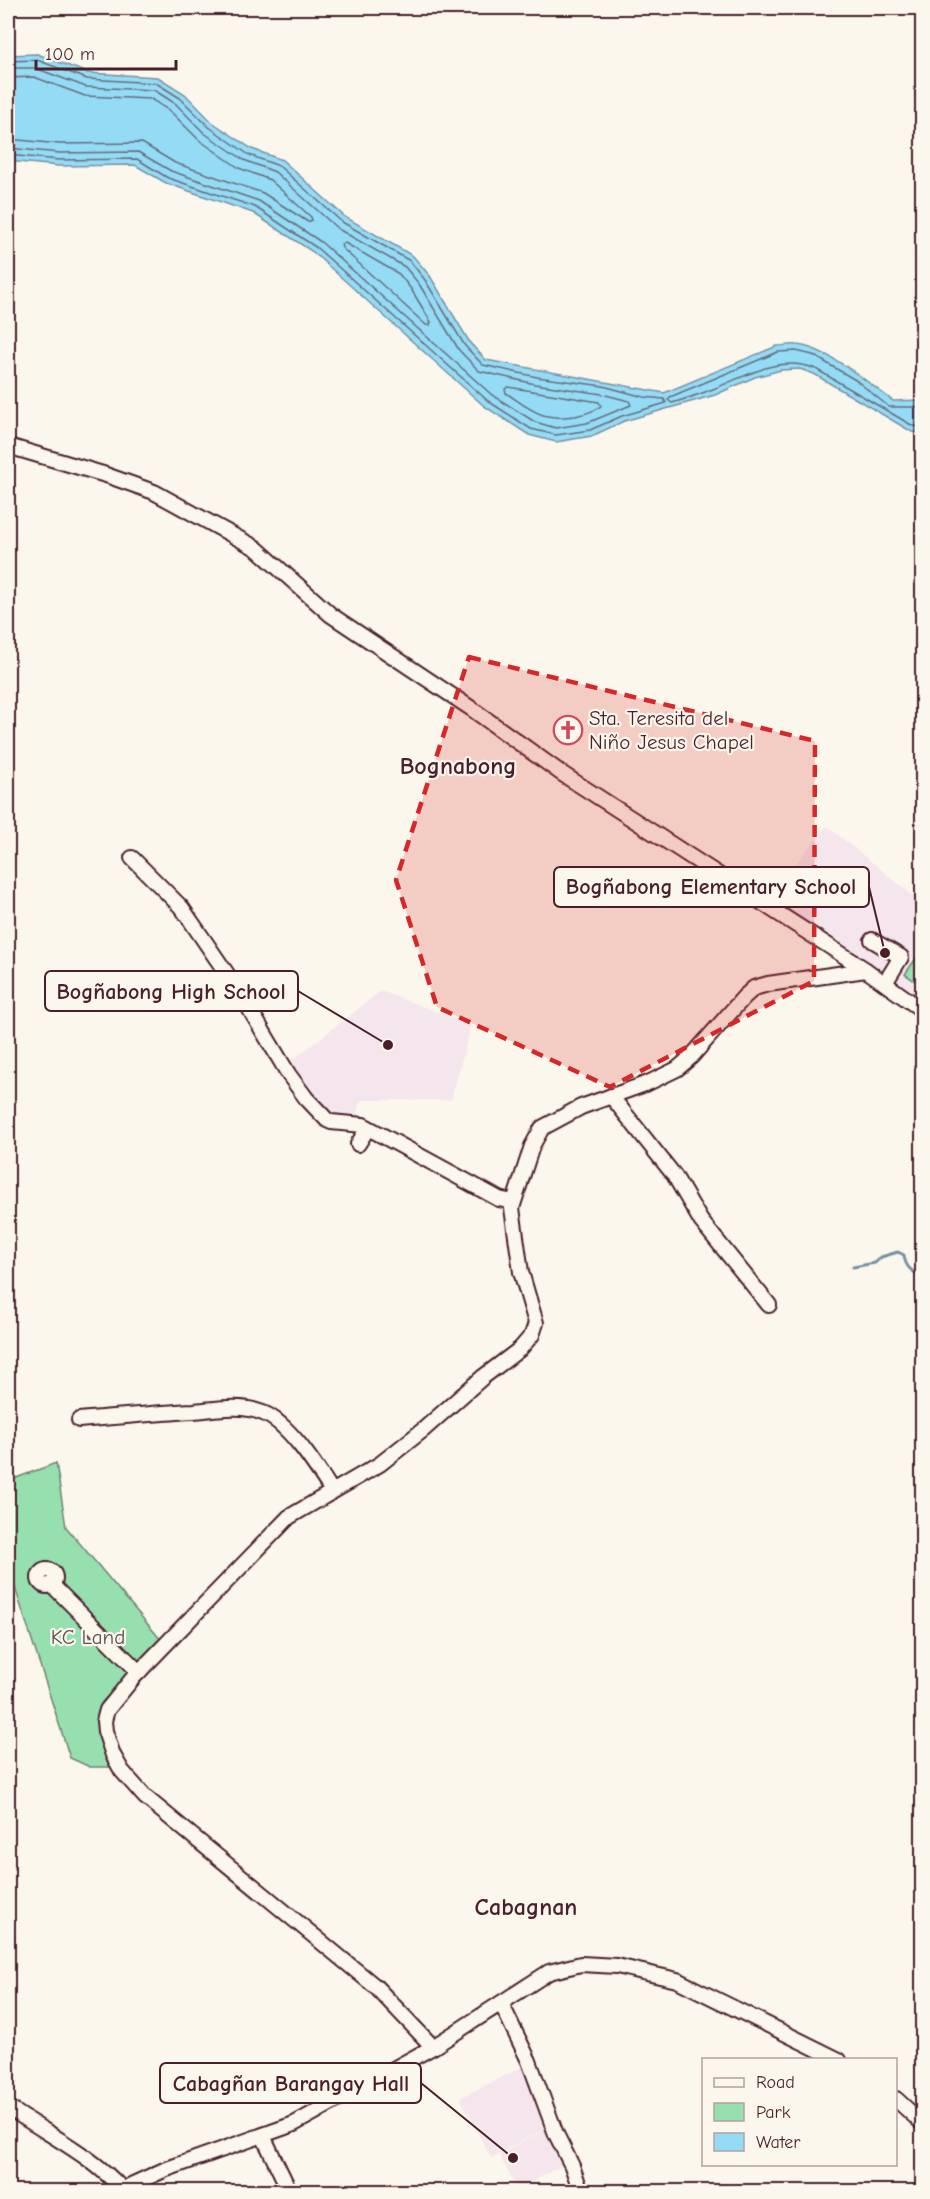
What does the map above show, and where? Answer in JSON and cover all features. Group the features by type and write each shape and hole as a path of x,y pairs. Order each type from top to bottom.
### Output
{"street":[{"path":"8,446 154,492 256,548 331,615 463,703 561,773 866,970 922,1010"},
{"path":"132,858 182,908 240,993 276,1056 306,1098 331,1122 353,1123 368,1128 500,1199 513,1202"},
{"path":"872,939 901,957 885,983"},
{"path":"434,2047 376,1987 145,1797 122,1771 113,1755 105,1731 104,1721 107,1710 139,1672 289,1517 380,1464 483,1377 520,1349 532,1335 536,1323 521,1272 513,1202 532,1146 542,1128 580,1107 648,1083 677,1069 691,1058 754,988 866,970"},
{"path":"611,1096 674,1175 701,1221 769,1305"},
{"path":"358,1144 368,1128"},
{"path":"79,1420 240,1407 264,1413 282,1426 302,1448 332,1491"},
{"path":"51,1584 139,1672"},
{"path":"8,2107 86,2156 107,2172 122,2191 131,2184 164,2170 294,2124 434,2047 549,1972 582,1964 617,1966 677,1980 835,2058"},
{"path":"501,2003 529,2061 556,2134 572,2166 581,2192"},
{"path":"897,2100 922,2123"},
{"path":"263,2136 291,2192"}],"highlighted area":[{"path":"469,657 815,741 814,981 610,1087 437,1007 396,880"}],"shaded area":[{"path":"827,826 922,903 922,1003 759,893 769,877 779,883"},
{"path":"381,991 471,1025 451,1100 361,1100 355,1118 331,1118 285,1066"},
{"path":"526,2065 550,2126 491,2158 460,2098"},
{"path":"549,2127 565,2163 518,2190 499,2155"}],"green space":[{"path":"917,957 922,961 922,986 905,974"},
{"name":"KC Land","path":"56,1463 66,1527 161,1640 102,1702 98,1726 112,1767 90,1767 70,1758 8,1566 8,1481"}],"water":[{"path":"37,54 88,73 158,77 185,94 212,122 252,149 282,160 345,217 413,256 430,276 470,343 486,360 664,393 777,346 808,347 834,359 893,401 922,400 922,433 912,432 814,374 800,369 781,370 755,377 715,395 624,421 592,436 556,442 529,435 484,406 313,252 253,213 166,183 135,165 59,166 8,161 8,55"}],"waterway":[{"path":"853,1267 875,1263 881,1257 898,1252 904,1255 910,1268 922,1276"}],"place":[{"name":"Sta. Teresita del Niño Jesus Chapel","path":"568,730"},
{"name":"Bogñabong Elementary School","path":"885,953"},
{"name":"Bogñabong High School","path":"388,1045"},
{"name":"Cabagñan Barangay Hall","path":"513,2158"}],"district":[{"name":"Bognabong","path":"458,766"},
{"name":"Cabagnan","path":"526,1907"}]}
